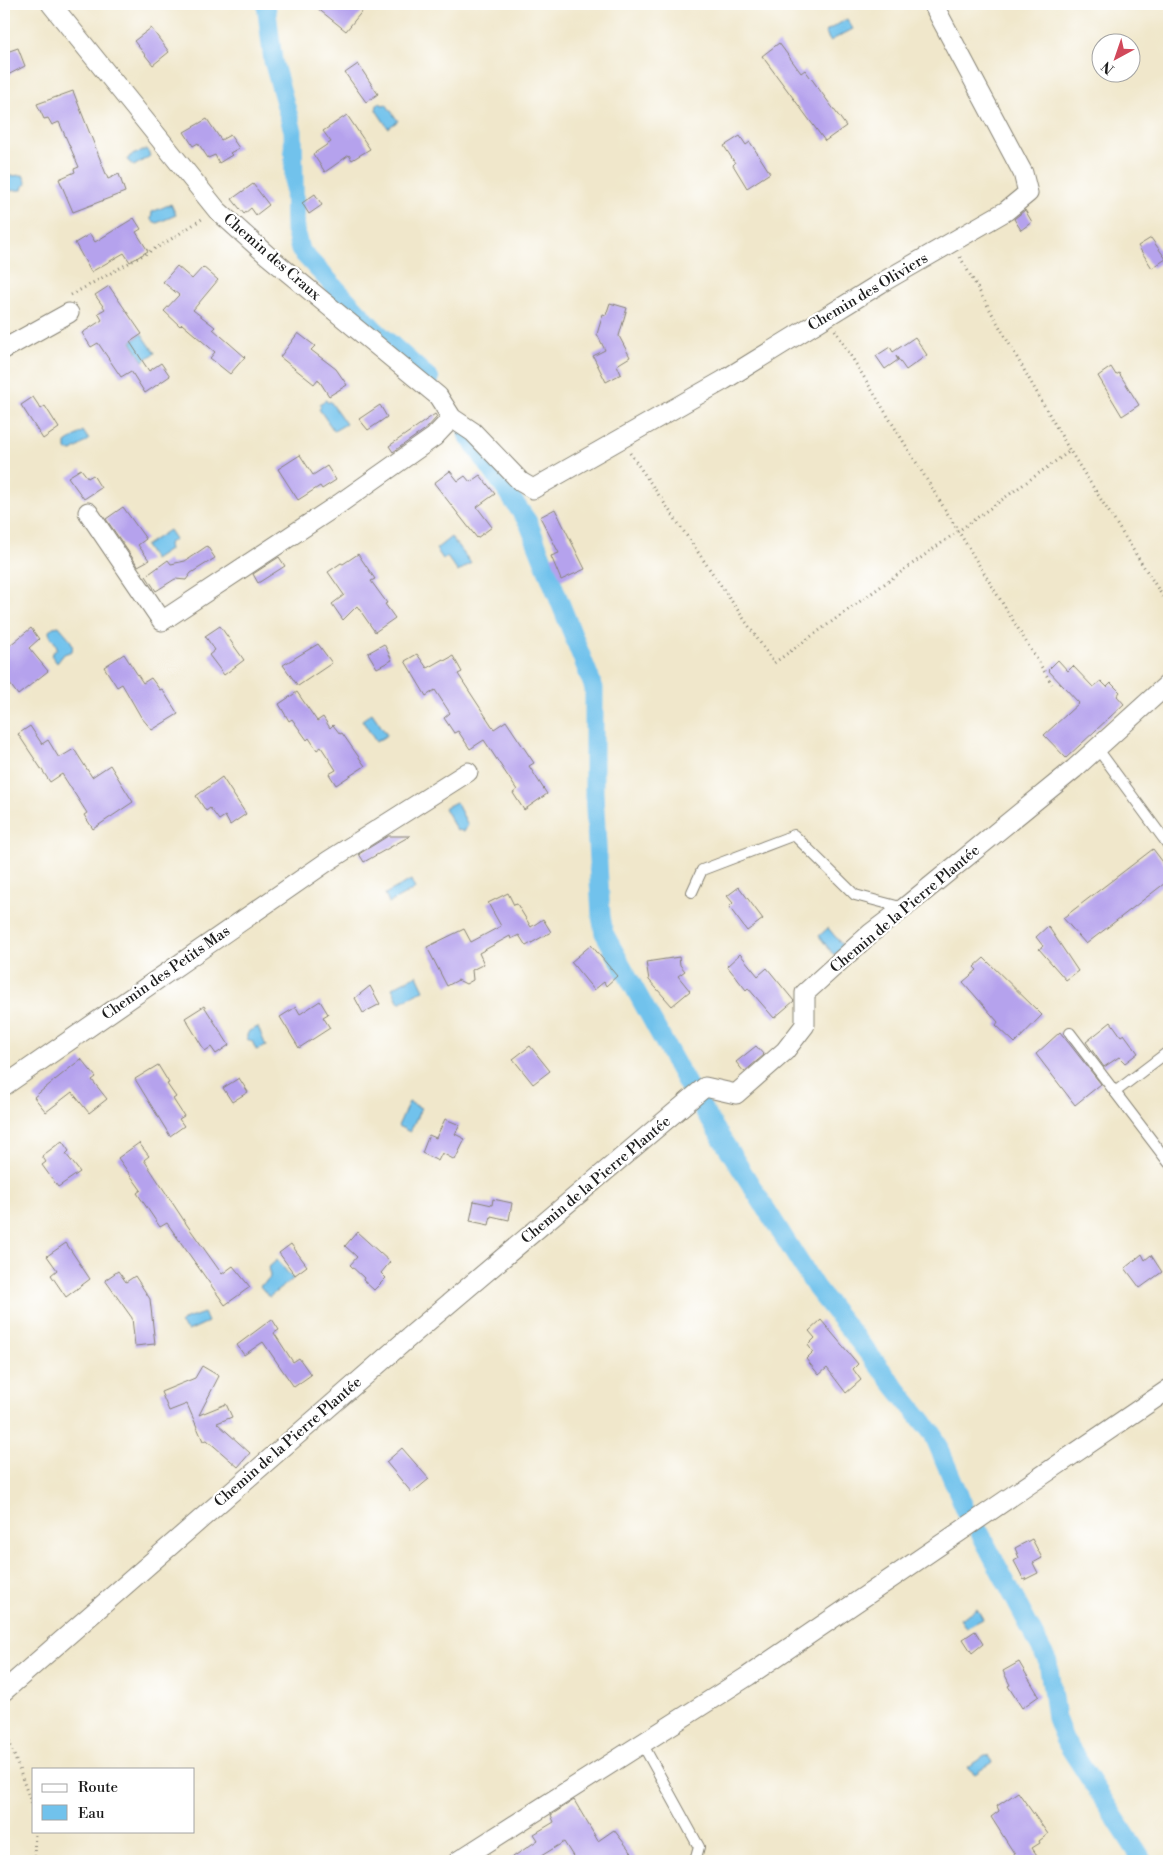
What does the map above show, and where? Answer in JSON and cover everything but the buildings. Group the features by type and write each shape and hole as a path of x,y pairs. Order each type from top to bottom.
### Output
{"street":[{"name":"Chemin des Craux","path":"51,4 217,210 268,256 438,396 452,418 473,432 522,482"},
{"name":"Chemin des Oliviers","path":"522,482 533,489 621,440 724,380 881,283 1006,211 1028,193 1023,173 933,4"},
{"path":"4,349 66,306"},
{"path":"88,512 162,621 339,504 434,437 452,418"},
{"name":"Chemin de la Pierre Plantée","path":"4,1691 407,1339 705,1087 736,1094 786,1051 805,1025 805,993 871,933 904,908 1097,748 1169,683"},
{"name":"Chemin des Petits Mas","path":"4,1086 328,861 468,772"},
{"path":"458,1861 643,1745 858,1602 1169,1389"}],"lane":[{"path":"1097,748 1169,846"},
{"path":"692,892 702,870 794,835 855,895 904,908"},
{"path":"1070,1033 1169,1163"},
{"path":"1115,1092 1169,1051"},
{"path":"643,1745 699,1847 695,1861"}],"path":[{"path":"66,306 217,210"},
{"path":"952,242 1070,451 1169,606"},
{"path":"827,316 1052,684"},
{"path":"621,440 774,663 1070,451"},
{"path":"4,1727 32,1805"},
{"path":"34,1832 34,1861"}],"water":[{"path":"847,19 853,29 830,41 825,32"},
{"path":"380,103 386,104 398,121 388,128 376,110 377,105"},
{"path":"147,149 150,156 134,166 127,160 130,156"},
{"path":"23,175 27,184 23,186 22,190 13,190 4,195 4,180 10,176"},
{"path":"171,204 176,215 157,223 151,220 152,212"},
{"path":"142,334 155,353 143,361 131,342"},
{"path":"326,400 328,403 330,401 346,424 334,431 319,409 321,407 319,404"},
{"path":"83,431 89,440 72,451 66,450 66,443"},
{"path":"169,530 175,539 168,544 169,550 154,560 145,546"},
{"path":"451,537 471,563 458,572 447,557 443,559 436,549"},
{"path":"59,626 71,641 73,647 72,651 64,654 57,663 51,655 57,648 49,631 53,627"},
{"path":"372,713 387,735 376,742 362,720"},
{"path":"456,802 468,825 464,832 457,831 444,808"},
{"path":"411,880 415,889 389,903 385,894"},
{"path":"828,928 844,947 834,955 819,936"},
{"path":"417,975 424,990 399,1003 392,988"},
{"path":"258,1027 266,1046 256,1050 252,1041 247,1039 247,1035 249,1031"},
{"path":"409,1102 421,1108 410,1132 398,1126"},
{"path":"277,1260 293,1279 269,1297 260,1286 269,1278 268,1268"},
{"path":"204,1313 208,1322 188,1331 180,1324 184,1320"},
{"path":"977,1609 983,1619 966,1628 960,1619"},
{"path":"988,1756 992,1762 975,1774 967,1767"}],"waterway":[{"path":"266,4 273,61 293,131 295,230 300,250 374,329 430,379"},
{"path":"467,434 528,522 594,688 594,791 601,916 604,933 691,1091"},
{"path":"696,1098 816,1288 933,1434 969,1518"},
{"path":"980,1533 1048,1662 1056,1718 1064,1739 1143,1861"}]}
